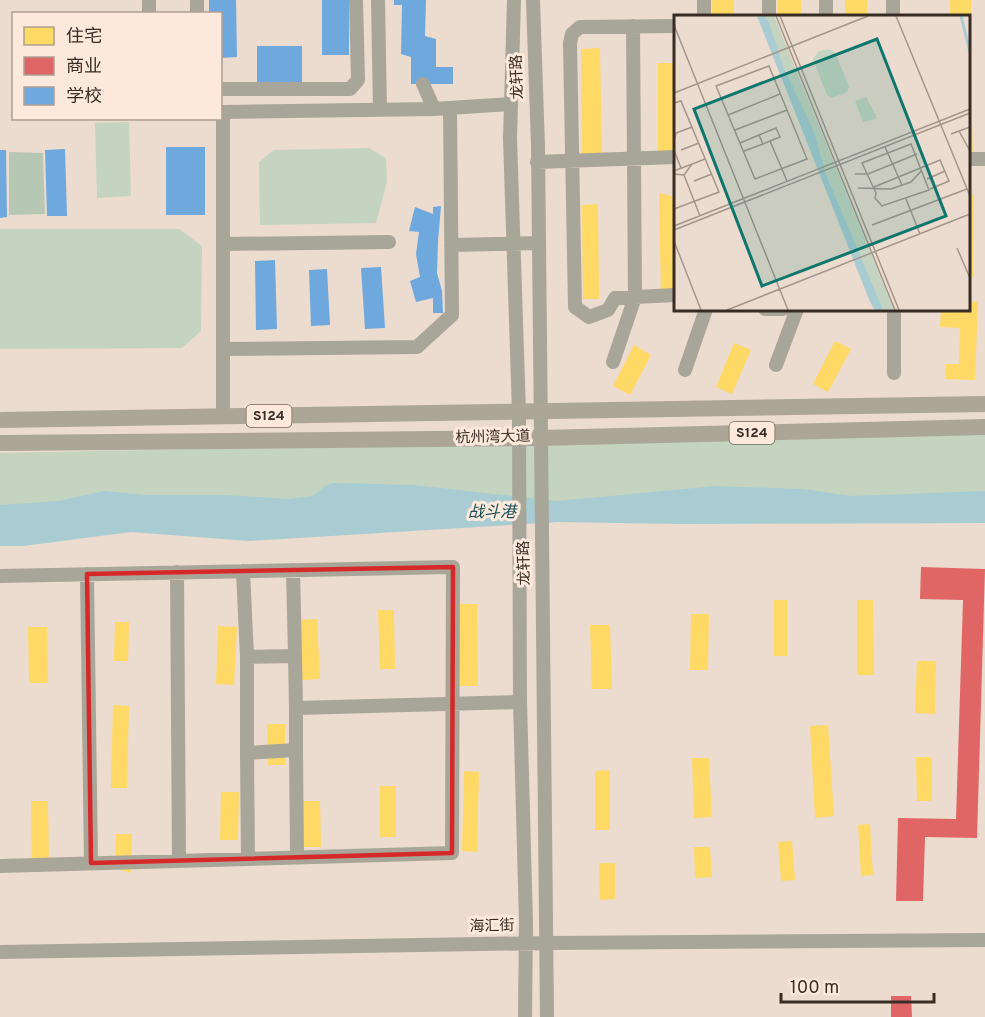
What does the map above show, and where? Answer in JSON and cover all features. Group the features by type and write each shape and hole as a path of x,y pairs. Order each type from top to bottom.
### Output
{"main road":[{"name":"杭州湾大道","path":"0,420 985,404"},
{"name":"杭州湾大道","path":"0,443 540,438 985,427"}],"street":[{"path":"222,89 350,89 358,80 356,0"},
{"path":"378,0 380,110"},
{"path":"514,0 510,138 519,413 520,702 526,943 525,1017"},
{"name":"龙轩路","path":"533,0 547,1017"},
{"path":"613,362 635,297 633,26"},
{"path":"674,26 580,27 572,34 570,43 575,307 589,317 608,310 615,298 674,295"},
{"path":"423,84 434,109"},
{"path":"224,417 223,112 434,109 510,104"},
{"path":"224,349 417,347 452,315 450,108"},
{"path":"537,162 674,157"},
{"path":"223,244 389,242"},
{"path":"451,245 538,243"},
{"path":"685,369 706,310"},
{"path":"776,365 797,310"},
{"path":"894,310 894,373"},
{"path":"0,576 453,567 452,853 0,866"},
{"path":"293,570 297,857"},
{"path":"243,571 247,657 248,859"},
{"path":"177,572 179,861"},
{"path":"87,574 91,863"},
{"path":"247,657 295,656"},
{"path":"296,708 520,702"},
{"path":"247,753 296,750"},
{"name":"海汇街","path":"0,952 526,943 985,939"}],"highlighted area":[{"path":"453,567 452,853 91,863 87,574"}],"green space":[{"path":"129,122 131,196 97,198 95,123"},
{"path":"369,148 386,158 387,182 376,223 260,225 259,162 274,150"},
{"path":"9,152 43,153 45,214 9,215"},
{"path":"0,229 179,229 202,246 201,331 182,348 0,349"},
{"path":"985,433 985,493 556,505 311,500 0,508 0,453"}],"water":[{"name":"战斗港","path":"333,483 414,485 557,501 716,486 802,489 852,496 985,491 985,523 558,522 249,541 131,532 23,546 0,546 0,505 58,501 104,491 146,495 226,495 288,499 313,496 325,486"}],"building: 住宅":[{"path":"712,0 734,0 734,15 712,15"},
{"path":"778,0 801,0 801,15 778,15"},
{"path":"845,0 867,0 867,15 845,15"},
{"path":"950,0 971,0 971,44 970,15 950,15"},
{"path":"600,48 602,156 582,156 581,49"},
{"path":"658,63 674,63 674,163 658,163"},
{"path":"970,66 971,66 973,166 970,166"},
{"path":"659,193 674,197 674,295 661,296"},
{"path":"970,195 974,195 973,277 970,277"},
{"path":"598,204 599,299 583,299 582,205"},
{"path":"970,301 978,302 975,380 945,379 946,364 959,364 960,328 940,327 941,310 970,310"},
{"path":"835,341 851,349 828,392 813,384"},
{"path":"734,343 751,350 732,394 716,387"},
{"path":"634,345 651,355 630,395 613,386"},
{"path":"774,600 787,600 787,656 774,656"},
{"path":"857,600 873,600 874,675 857,675"},
{"path":"459,604 477,604 478,686 460,686"},
{"path":"378,610 394,610 395,669 380,669"},
{"path":"691,614 709,614 708,670 690,670"},
{"path":"317,619 320,679 302,680 300,620"},
{"path":"115,622 129,622 128,661 114,661"},
{"path":"590,625 610,625 612,689 592,689"},
{"path":"218,626 237,627 234,685 216,684"},
{"path":"28,627 47,627 48,683 29,683"},
{"path":"917,661 936,661 935,714 915,713"},
{"path":"113,705 129,706 127,788 111,788"},
{"path":"267,724 285,724 285,765 268,765"},
{"path":"828,725 834,816 815,818 810,726"},
{"path":"916,757 932,757 932,801 917,801"},
{"path":"692,758 709,758 712,817 694,818"},
{"path":"610,770 610,830 595,830 595,771"},
{"path":"464,771 479,772 477,852 462,851"},
{"path":"380,786 396,786 396,837 380,837"},
{"path":"221,792 239,792 238,840 220,840"},
{"path":"31,801 48,801 49,866 32,866"},
{"path":"302,801 320,801 321,847 303,847"},
{"path":"870,824 873,875 861,876 858,825"},
{"path":"116,834 132,834 131,873 115,868"},
{"path":"792,841 795,880 781,881 778,842"},
{"path":"694,847 710,847 712,877 695,878"},
{"path":"599,863 615,863 615,899 600,900"}],"building: 商业":[{"path":"921,567 985,569 977,838 925,837 923,901 896,901 898,818 956,819 963,600 920,599"},
{"path":"891,996 911,996 912,1017 891,1017"}],"building: 学校":[{"path":"209,0 236,0 237,57 222,58 222,12 209,12"},
{"path":"322,0 349,0 349,55 322,55"},
{"path":"394,0 426,0 425,36 436,39 436,67 453,67 453,84 411,84 411,57 401,54 402,5 394,5"},
{"path":"257,46 302,46 302,83 257,83"},
{"path":"166,147 205,147 205,215 166,215"},
{"path":"65,149 67,216 47,216 45,150"},
{"path":"0,150 6,150 7,217 0,218"},
{"path":"441,206 437,273 442,291 443,313 433,313 433,298 416,302 410,281 420,277 416,254 419,232 409,231 415,207 433,214 433,207"},
{"path":"275,260 277,329 256,330 255,261"},
{"path":"381,267 385,328 365,329 361,268"},
{"path":"327,269 330,325 311,326 309,270"}]}
